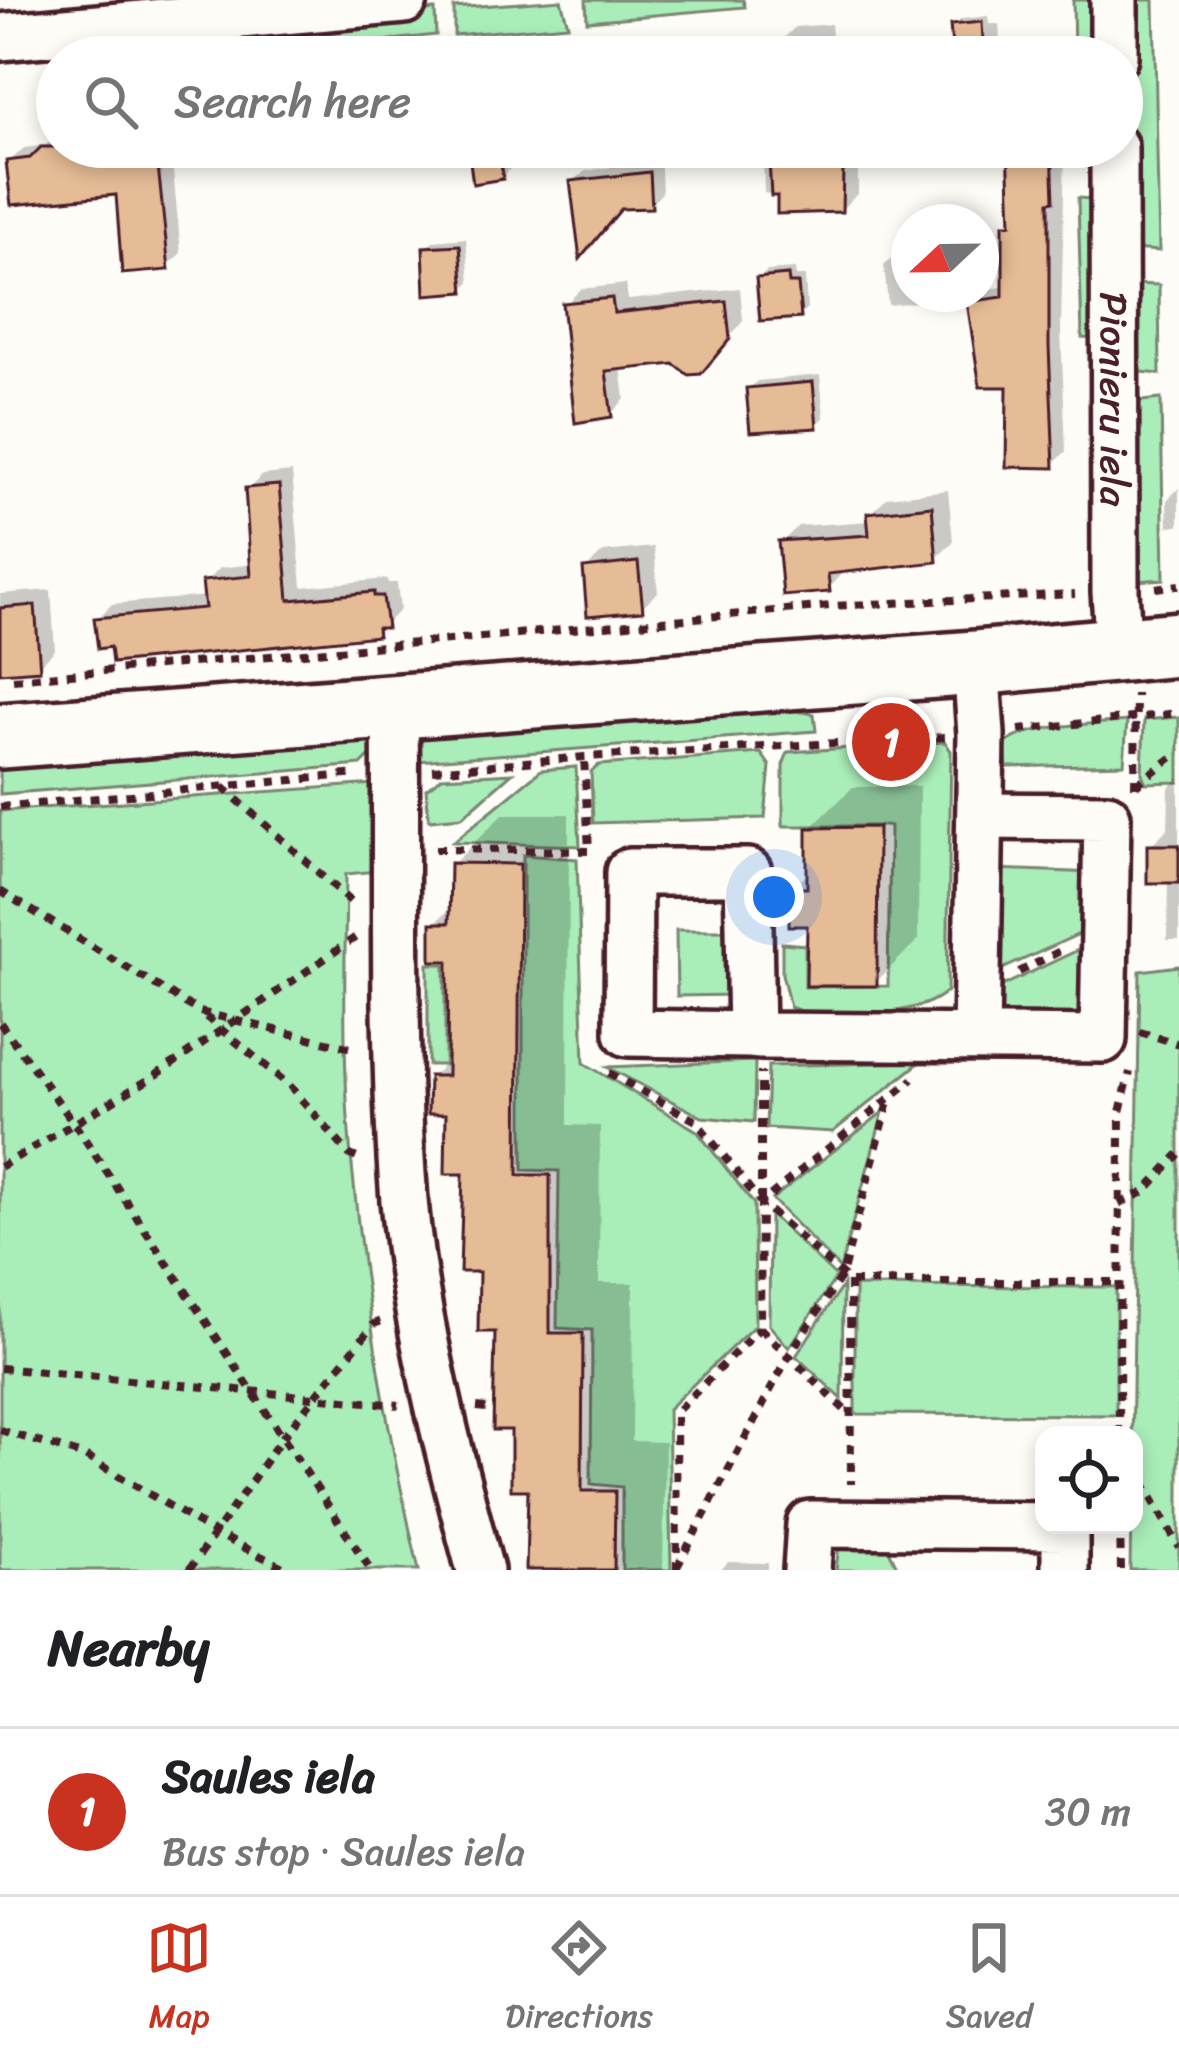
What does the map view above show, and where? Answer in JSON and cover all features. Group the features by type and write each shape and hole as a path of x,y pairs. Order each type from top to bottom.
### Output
{"street":[{"path":"0,38 404,0"},
{"path":"1114,0 1114,36"},
{"name":"Pionieru iela","path":"1115,168 1137,628"},
{"path":"0,736 976,663 1137,628"},
{"path":"970,1037 977,990 980,816 976,663"},
{"path":"395,706 396,772 385,922 399,1058 402,1177 420,1308 480,1570"},
{"path":"756,1035 748,872 629,872 628,1033 756,1035 1103,1039 1108,817 980,816"},
{"path":"807,1570 810,1523 1066,1526 1065,1570"}],"path":[{"path":"0,681 830,606 1137,628 1179,585"},
{"path":"0,807 584,757 980,734 1179,713"},
{"path":"1135,786 1179,752"},
{"path":"434,849 589,851 584,757"},
{"path":"0,1167 155,1076 385,922 222,786"},
{"path":"0,891 200,1012 290,1086 350,1155 402,1177"},
{"path":"977,990 991,988 1105,927"},
{"path":"200,1012 399,1058"},
{"path":"0,1023 74,1123 371,1570"},
{"path":"1132,1030 1179,1044"},
{"path":"628,1033 600,1069 697,1121 761,1203 846,1278 1119,1282"},
{"path":"677,1569 676,1412 760,1328 756,1035"},
{"path":"761,1203 970,1037"},
{"path":"853,1524 846,1278 890,1097"},
{"path":"1119,1204 1144,1192 1179,1154"},
{"path":"677,1569 789,1355 846,1278"},
{"path":"189,1570 281,1439 374,1324 420,1308"},
{"path":"760,1328 848,1413"},
{"path":"0,1368 441,1408"},
{"path":"0,1430 85,1456 215,1533 289,1570"},
{"path":"1143,1482 1179,1547"},
{"path":"1120,1534 1121,1570"}],"green space":[{"path":"561,0 568,25 454,35 454,8"},
{"path":"586,0 743,0 745,7 587,21"},
{"path":"1073,0 1092,0 1091,36 1074,36"},
{"path":"1126,0 1154,0 1159,251 1131,249 1129,168 1143,168 1143,36 1127,36"},
{"path":"435,10 436,35 320,36 320,23"},
{"path":"297,23 298,36 153,36"},
{"path":"1078,198 1092,199 1095,339 1082,338"},
{"path":"1131,284 1159,285 1160,374 1132,371"},
{"path":"1161,399 1164,579 1136,581 1132,402"},
{"path":"749,703 814,714 816,731 418,761 424,735"},
{"path":"1179,717 1179,782 1146,783 1142,774 1144,720"},
{"path":"1127,721 1124,764 1007,767 1005,744 1016,737 1046,729"},
{"path":"374,737 372,754 361,765 0,794 0,757"},
{"path":"945,742 951,751 947,991 932,1001 897,1011 790,1007 782,974 782,943 805,945 805,987 888,986 890,826 783,826 783,765 788,752"},
{"path":"761,753 770,766 765,818 593,823 591,772 599,765"},
{"path":"576,767 580,846 453,842 541,770"},
{"path":"512,773 462,817 429,820 426,789 442,777"},
{"path":"374,784 378,871 346,874 348,1121 378,1364 419,1570 0,1570 0,811"},
{"path":"523,855 577,859 584,1063 697,1131 754,1204 755,1325 668,1409 671,1570 622,1570 622,1487 591,1484 592,1330 557,1328 559,1171 523,1170"},
{"path":"995,869 1096,873 1092,928 996,972"},
{"path":"676,930 738,930 739,995 677,996"},
{"path":"1091,944 1087,1019 997,1022 996,989"},
{"path":"428,964 445,964 445,1065 428,1065"},
{"path":"1179,966 1179,1570 1130,1570 1131,1534 1143,1534 1143,1426 1132,1426 1140,971"},
{"path":"755,1061 754,1122 702,1117 607,1067"},
{"path":"920,1062 833,1132 766,1128 768,1066"},
{"path":"883,1112 840,1269 772,1199"},
{"path":"770,1214 836,1277 789,1348 769,1325"},
{"path":"843,1285 842,1399 796,1356"},
{"path":"855,1286 1116,1287 1116,1415 855,1414"},
{"path":"881,1534 899,1570 836,1570 840,1535"}],"building":[{"path":"982,22 983,36 951,36 950,25"},
{"path":"36,152 36,168 158,168 169,270 122,274 116,195 11,205 6,161 30,158"},
{"path":"471,168 502,168 503,179 473,184"},
{"path":"769,168 843,169 842,212 777,214 777,196 771,196"},
{"path":"1009,168 1053,168 1049,346 1054,468 1006,467 1007,387 980,387 969,312 999,312 1003,224 1011,224"},
{"path":"650,172 652,208 621,209 580,259 570,181"},
{"path":"460,245 464,292 425,295 423,247"},
{"path":"788,275 789,283 798,283 801,318 760,321 756,278"},
{"path":"612,298 614,313 726,301 730,339 701,374 688,375 674,364 606,371 612,417 575,423 562,303"},
{"path":"813,382 817,428 750,432 746,388"},
{"path":"279,485 289,600 374,592 374,596 383,596 387,628 377,628 378,636 112,663 110,647 98,649 94,618 205,608 202,581 251,576 245,488"},
{"path":"932,506 937,562 828,574 830,592 783,596 778,541 869,535 867,513"},
{"path":"638,562 643,611 587,616 583,568"},
{"path":"35,605 40,670 0,673 0,608"},
{"path":"878,827 877,986 806,986 807,926 789,926 789,888 807,888 807,828"},
{"path":"1147,845 1179,845 1179,883 1147,883"},
{"path":"450,863 520,864 518,1175 550,1175 550,1333 583,1333 582,1491 615,1491 614,1570 526,1570 528,1490 511,1490 511,1430 493,1430 495,1332 478,1332 479,1272 460,1272 463,1174 445,1174 446,1114 428,1114 429,1076 447,1076 448,961 431,961 431,923 449,923"}],"place":[{"name":"Saules iela","path":"891,742"}]}
